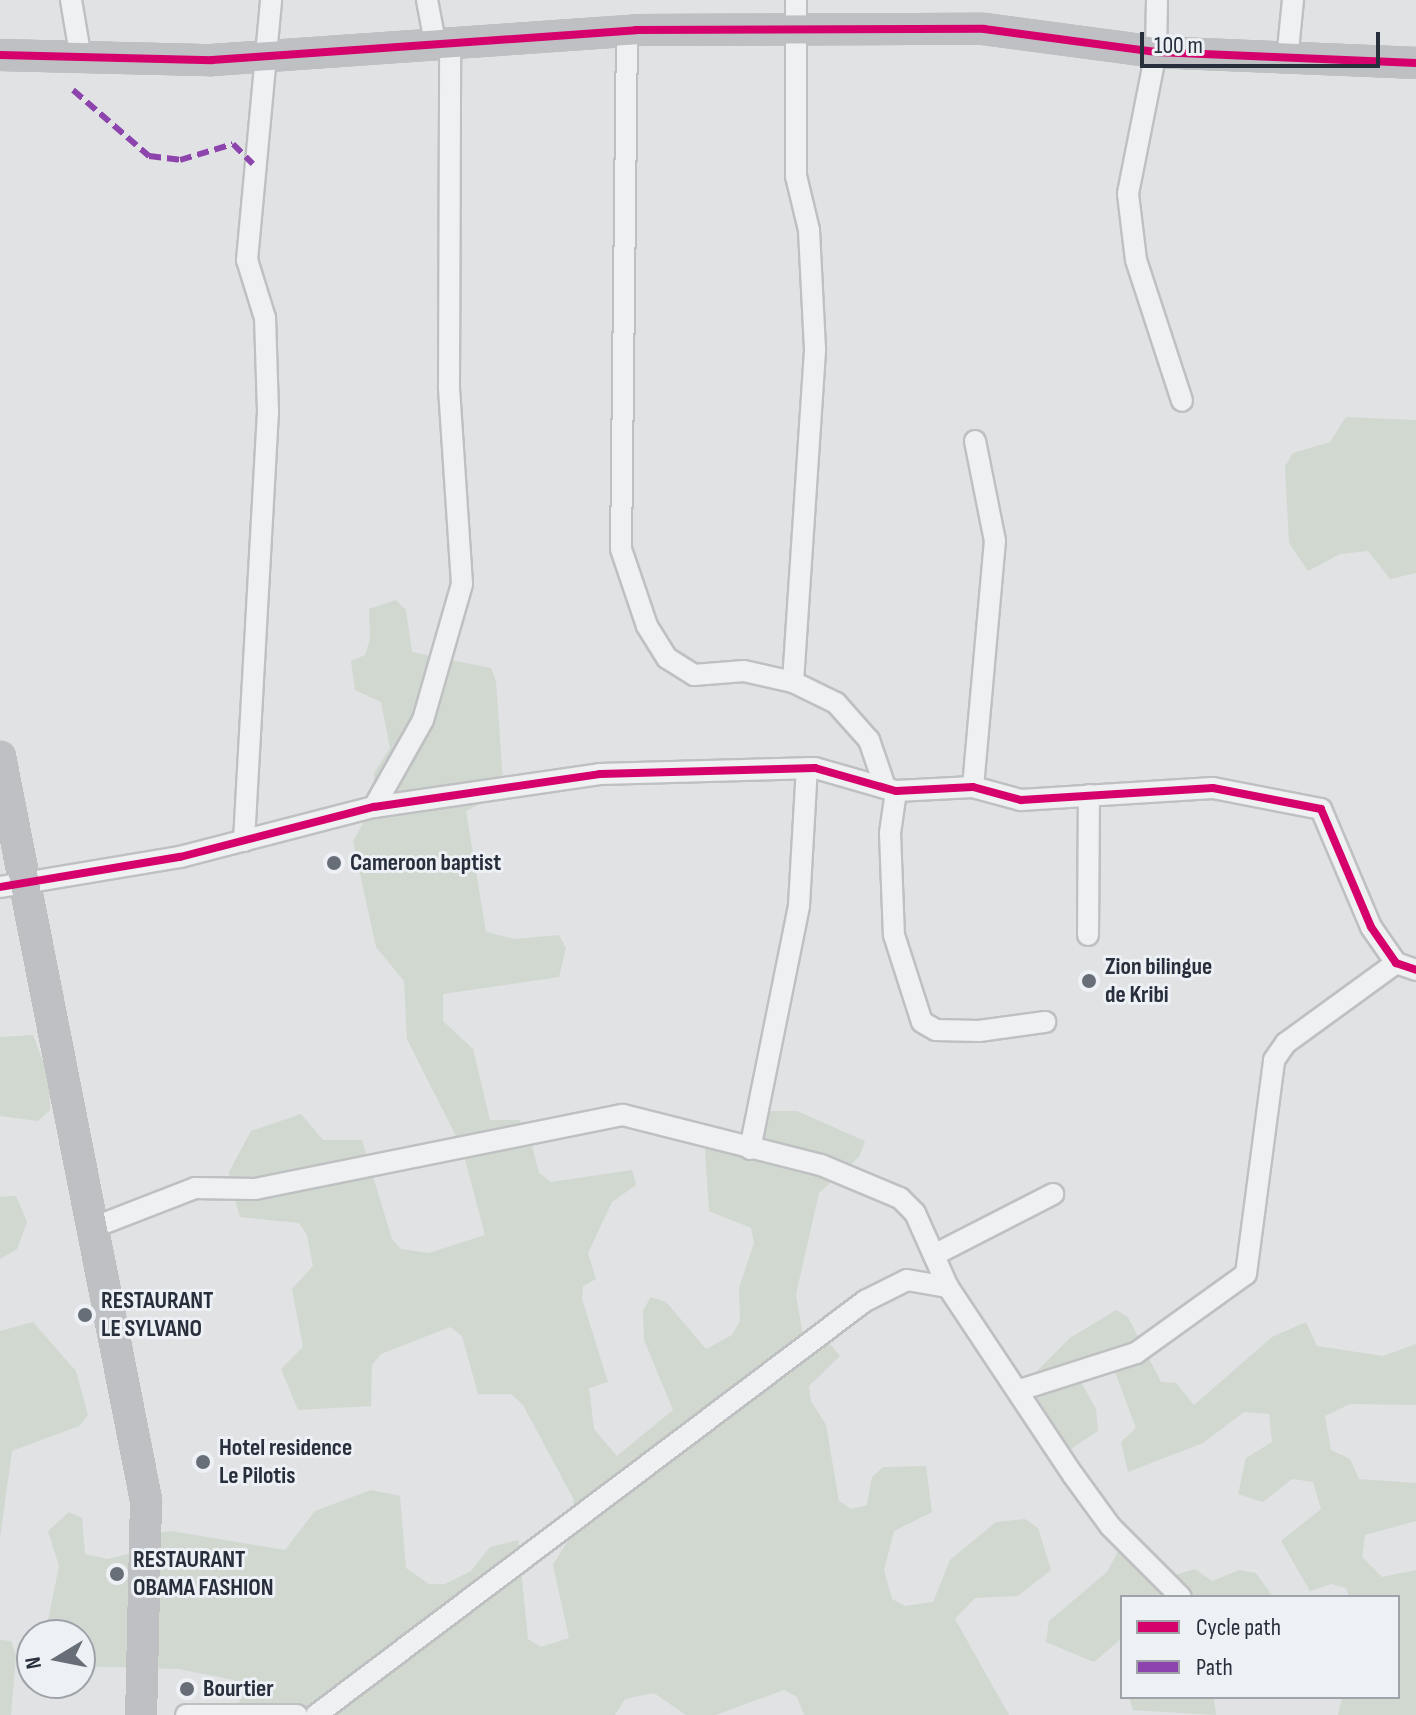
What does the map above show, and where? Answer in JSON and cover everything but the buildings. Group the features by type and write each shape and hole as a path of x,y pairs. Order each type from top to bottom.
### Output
{"street":[{"path":"71,0 81,59"},
{"path":"244,841 268,412 265,318 247,260 271,0"},
{"path":"374,807 423,720 462,584 449,386 443,42 427,0"},
{"path":"793,682 815,349 809,230 796,176 796,0"},
{"path":"1157,0 1156,52 1128,194 1136,260 1182,401"},
{"path":"1287,60 1293,0"},
{"path":"0,55 81,59 268,55 627,31 797,34 984,29 1156,52 1287,60 1416,63"},
{"path":"627,31 621,549 647,626 679,668 793,682 861,727 891,789 894,935 922,1022 936,1030 979,1031 1045,1022"},
{"path":"973,787 995,541 975,441"},
{"path":"0,757 11,885 92,1228 146,1500 141,1715"},
{"path":"750,1149 799,905 807,768"},
{"path":"11,885 244,841 374,807 600,774 807,768 891,789 973,787 1021,800 1213,788 1309,801 1329,823 1359,902 1396,963 1416,970"},
{"path":"1088,935 1089,795"},
{"path":"1020,1390 1136,1353 1246,1274 1274,1060 1286,1043 1396,963"},
{"path":"92,1228 183,1190 255,1189 623,1115 821,1165 900,1198 931,1246 948,1287 1110,1526 1179,1595"},
{"path":"316,1715 545,1549 721,1406 865,1301 907,1280 931,1246 1053,1194"},
{"path":"907,1280 948,1287"},
{"path":"186,1715 297,1715"}],"shaded area":[{"path":"1346,417 1416,420 1416,573 1390,579 1368,551 1340,554 1308,571 1289,543 1285,466 1293,453 1330,442"},
{"path":"396,600 406,610 412,652 491,668 496,681 503,782 498,795 466,811 486,932 514,939 559,935 566,948 559,977 443,994 443,1021 473,1049 490,1120 519,1120 528,1130 539,1173 551,1182 632,1170 636,1185 612,1202 588,1253 596,1279 583,1286 582,1299 608,1382 589,1388 594,1429 617,1456 673,1410 644,1340 643,1310 651,1297 666,1302 706,1349 732,1335 740,1321 739,1288 754,1243 751,1228 709,1211 704,1135 746,1132 768,1111 797,1111 865,1141 859,1157 819,1193 796,1294 803,1336 831,1345 840,1356 809,1386 811,1401 826,1425 839,1501 851,1509 867,1505 872,1477 883,1467 926,1466 932,1512 894,1531 884,1570 892,1599 905,1606 933,1602 950,1560 996,1522 1025,1519 1038,1528 1051,1570 1018,1596 975,1598 955,1619 1009,1715 804,1715 797,1697 784,1690 716,1715 686,1715 654,1693 625,1699 615,1715 223,1715 240,1701 234,1680 179,1669 96,1666 96,1619 48,1619 59,1566 48,1531 69,1512 82,1518 85,1554 107,1559 128,1554 150,1534 171,1531 285,1550 315,1511 371,1490 400,1496 406,1568 429,1584 445,1584 471,1571 490,1547 518,1540 528,1639 541,1647 569,1638 553,1565 576,1527 573,1498 523,1405 511,1394 478,1394 462,1336 450,1327 381,1354 372,1365 371,1406 298,1410 281,1369 303,1347 292,1289 313,1266 307,1235 299,1223 240,1217 231,1187 229,1172 251,1131 301,1114 323,1140 362,1140 392,1239 401,1249 429,1253 485,1235 462,1148 407,1039 404,981 376,947 353,841 374,804 374,773 390,748 381,702 355,690 351,661 365,655 370,639 369,609"},
{"path":"33,1035 49,1078 50,1110 38,1121 0,1116 0,1037"},
{"path":"16,1196 27,1222 17,1249 0,1259 0,1197"},
{"path":"1116,1310 1128,1317 1161,1382 1176,1383 1194,1405 1272,1337 1306,1322 1317,1346 1383,1356 1416,1344 1416,1405 1350,1404 1325,1416 1331,1450 1350,1459 1359,1479 1416,1483 1416,1521 1365,1535 1362,1557 1382,1577 1416,1570 1416,1715 1338,1715 1342,1699 1400,1699 1400,1595 1348,1595 1346,1588 1331,1584 1310,1591 1281,1541 1321,1509 1313,1482 1292,1479 1263,1502 1238,1494 1246,1458 1272,1442 1269,1414 1244,1412 1203,1443 1128,1472 1121,1442 1136,1428 1115,1372 1102,1367 1081,1382 1096,1409 1098,1431 1068,1451 1033,1404 1028,1380 1070,1338"},
{"path":"33,1322 76,1371 88,1415 79,1426 12,1451 0,1538 0,1331"},
{"path":"1122,1544 1143,1544 1175,1575 1195,1569 1212,1581 1239,1570 1256,1573 1272,1595 1120,1595 1120,1640 1094,1662 1046,1642 1049,1621 1107,1572"},
{"path":"0,1640 11,1641 16,1655 11,1715 0,1715"},
{"path":"1130,1699 1214,1699 1216,1715 1133,1710"}],"marked path":[{"path":"73,90 149,156 180,160 233,144 253,164"}],"cycle path":[{"path":"0,55 212,60 636,30 984,29 1156,52 1416,63"},
{"path":"0,887 180,857 374,807 600,774 815,768 896,791 973,787 1021,800 1213,788 1321,809 1371,927 1396,963 1416,970"}],"place":[{"name":"Cameroon baptist","path":"334,863"},
{"name":"Zion bilingue de Kribi","path":"1089,981"},
{"name":"RESTAURANT LE SYLVANO","path":"85,1315"},
{"name":"Hotel residence Le Pilotis","path":"203,1462"},
{"name":"RESTAURANT OBAMA FASHION","path":"117,1574"},
{"name":"Bourtier","path":"187,1689"}]}
